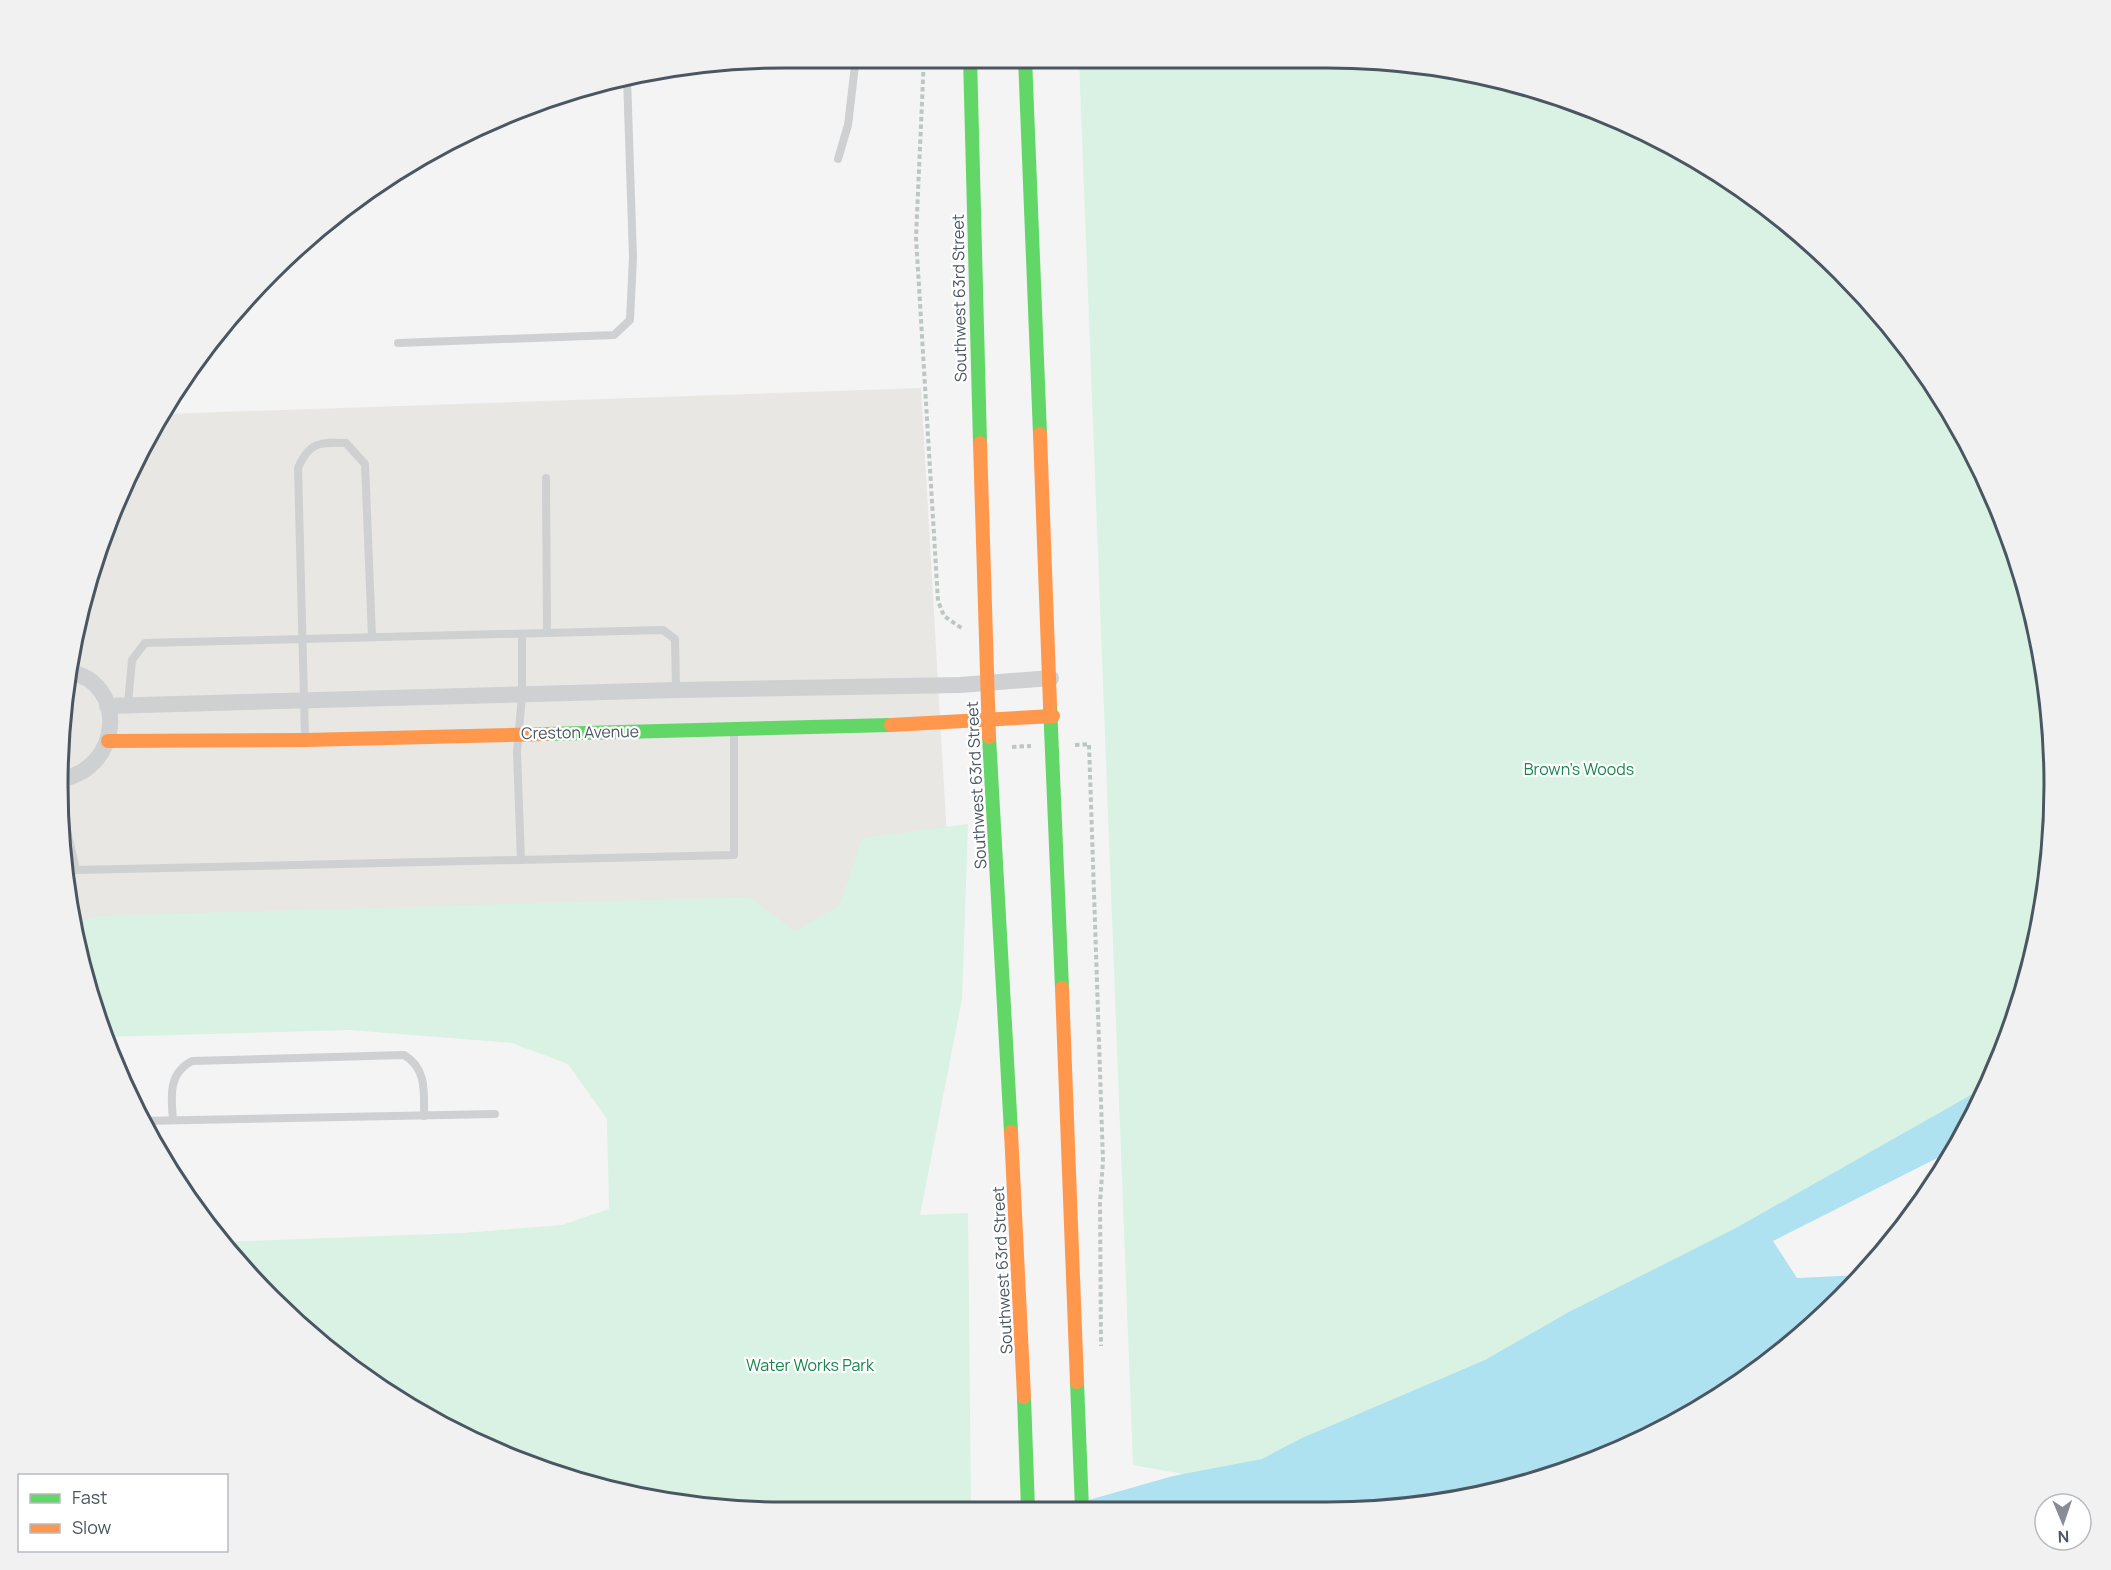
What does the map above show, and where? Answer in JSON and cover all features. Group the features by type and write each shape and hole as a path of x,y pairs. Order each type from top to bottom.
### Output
{"main road":[{"name":"Southwest 63rd Street","path":"970,68 978,454 987,683 1022,1320 1028,1502"},
{"path":"1025,68 1053,716 1082,1502"},
{"name":"Creston Avenue","path":"108,741 305,740 734,729 989,722 1053,716"}],"street":[{"path":"68,777 81,774 95,763 108,741 111,730 107,706 102,695 90,681 76,675"},
{"path":"107,706 987,683 1051,678"}],"lane":[{"path":"838,159 848,125 855,68"},
{"path":"398,343 614,335 630,320 633,257 627,85"},
{"path":"305,740 298,468 305,452 322,442 346,443 365,464 372,637"},
{"path":"546,478 547,633"},
{"path":"128,704 132,660 145,643 372,637 663,630 675,639 675,690"},
{"path":"521,860 517,752 522,696 522,634"},
{"path":"73,871 734,855 734,729"},
{"path":"70,846 76,870"},
{"path":"173,1120 171,1099 174,1078 178,1071 192,1061 404,1055 413,1060 422,1078 424,1116"},
{"path":"151,1121 495,1114"}],"path":[{"path":"924,68 916,237 938,601 947,621 964,630 969,636"},
{"path":"991,748 1089,744 1103,1161 1100,1203 1101,1319"}],"shaded area":[{"path":"921,388 956,994 107,1019 81,925 69,832 69,738 74,691 81,645 106,554 141,468 171,414"}],"green space":[{"name":"Brown's Woods","path":"1079,68 1373,69 1466,81 1512,92 1601,122 1643,141 1725,188 1763,216 1833,278 1865,312 1923,386 1947,426 1970,468 2005,554 2030,645 2037,691 2044,785 2042,832 2030,925 2019,971 1989,1060 1951,1137 1290,1493 1133,1465"},
{"name":"Water Works Park","path":"968,824 962,999 920,1215 968,1213 971,1502 738,1501 645,1489 599,1478 510,1448 468,1429 386,1382 312,1324 278,1292 232,1242 463,1233 562,1225 609,1209 607,1119 568,1064 512,1043 349,1030 114,1037 92,971 80,921 97,916 749,897 795,931 839,906 862,838"}],"water":[{"path":"1974,1093 1939,1157 1773,1241 1797,1278 1848,1276 1799,1324 1763,1354 1725,1382 1643,1429 1601,1448 1512,1478 1466,1489 1420,1496 1373,1501 1326,1502 1082,1502 1173,1476 1262,1459 1302,1438 1485,1360 1567,1313 1736,1228"}],"traffic: fast":[{"path":"970,68 980,443"},
{"path":"1025,68 1040,434"},
{"path":"1050,705 1062,988"},
{"path":"546,734 891,725"},
{"path":"989,737 1011,1132"},
{"path":"1077,1382 1082,1502"},
{"path":"1024,1397 1028,1502"}],"traffic: slow":[{"path":"1040,434 1050,705"},
{"path":"980,443 989,737"},
{"path":"891,725 1053,716"},
{"path":"108,741 305,740 546,734"},
{"path":"1062,988 1077,1382"},
{"path":"1011,1132 1024,1397"}]}
